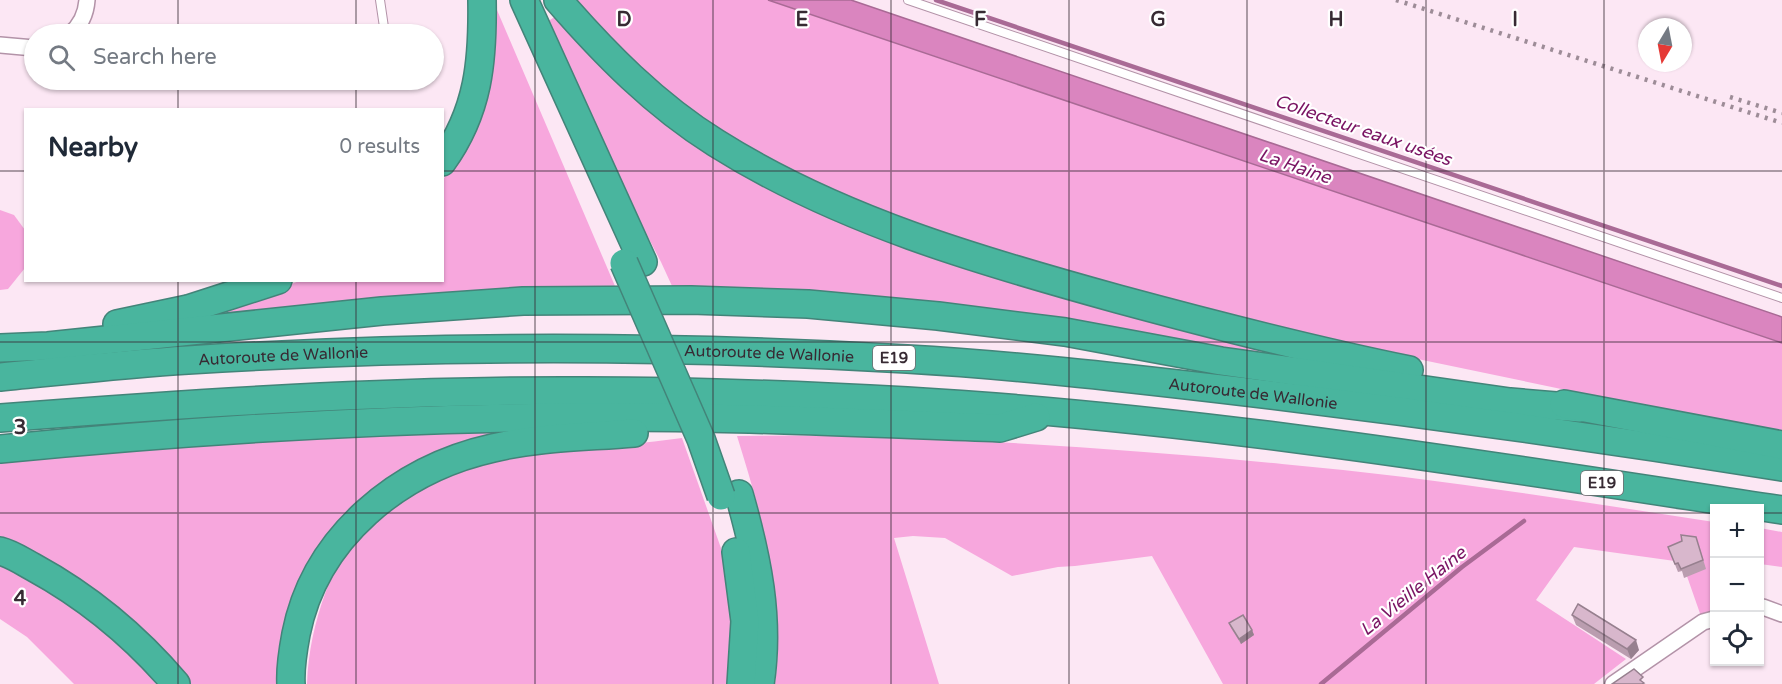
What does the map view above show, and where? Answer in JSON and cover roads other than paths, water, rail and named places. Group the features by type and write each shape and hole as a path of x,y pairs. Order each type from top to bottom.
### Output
{"highway":[{"path":"444,159 463,128 479,78 483,46 482,0"},
{"path":"508,0 633,262"},
{"path":"524,0 633,262 701,439 730,495 756,559 763,600 764,640 760,684"},
{"path":"558,0 601,48 633,79 676,115 714,142 771,177 888,227 966,255 1038,277 1227,328 1580,408 1782,445"},
{"path":"0,346 188,309 272,282"},
{"path":"0,346 48,346 382,311 511,302 703,300 808,304 973,320 1065,332 1221,361 1510,402 1580,408"},
{"name":"Autoroute de Wallonie","path":"0,377 187,360 382,351 581,348 779,353 901,359 1158,382 1405,410 1782,467"},
{"name":"E19","path":"0,418 184,404 372,395 584,391 773,395 909,401 1052,412 1422,456 1782,510"},
{"path":"0,449 185,432 388,421 584,417 1000,428 1052,412"},
{"path":"291,684 293,650 299,623 308,593 324,561 346,532 371,506 411,479 454,459 493,448 537,440 647,432 746,430 839,422"},
{"path":"730,495 734,545 746,621 741,684"},
{"path":"0,550 59,581 112,619 148,652 176,684"}],"street":[{"path":"80,24 86,14 87,0"},
{"path":"0,45 24,47"},
{"path":"1764,607 1782,614"},
{"path":"1613,684 1703,622 1710,620"}],"lane":[{"path":"380,0 384,24"},
{"path":"908,0 1782,297"}],"water":[{"name":"La Haine","path":"768,0 851,0 1782,317 1782,343"}],"waterway":[{"name":"Collecteur eaux usées","path":"936,0 1782,286"},
{"name":"La Vieille Haine","path":"1321,684 1462,567 1524,521"}],"railway":[{"path":"1396,0 1782,123"},
{"path":"1730,97 1782,113"}]}
